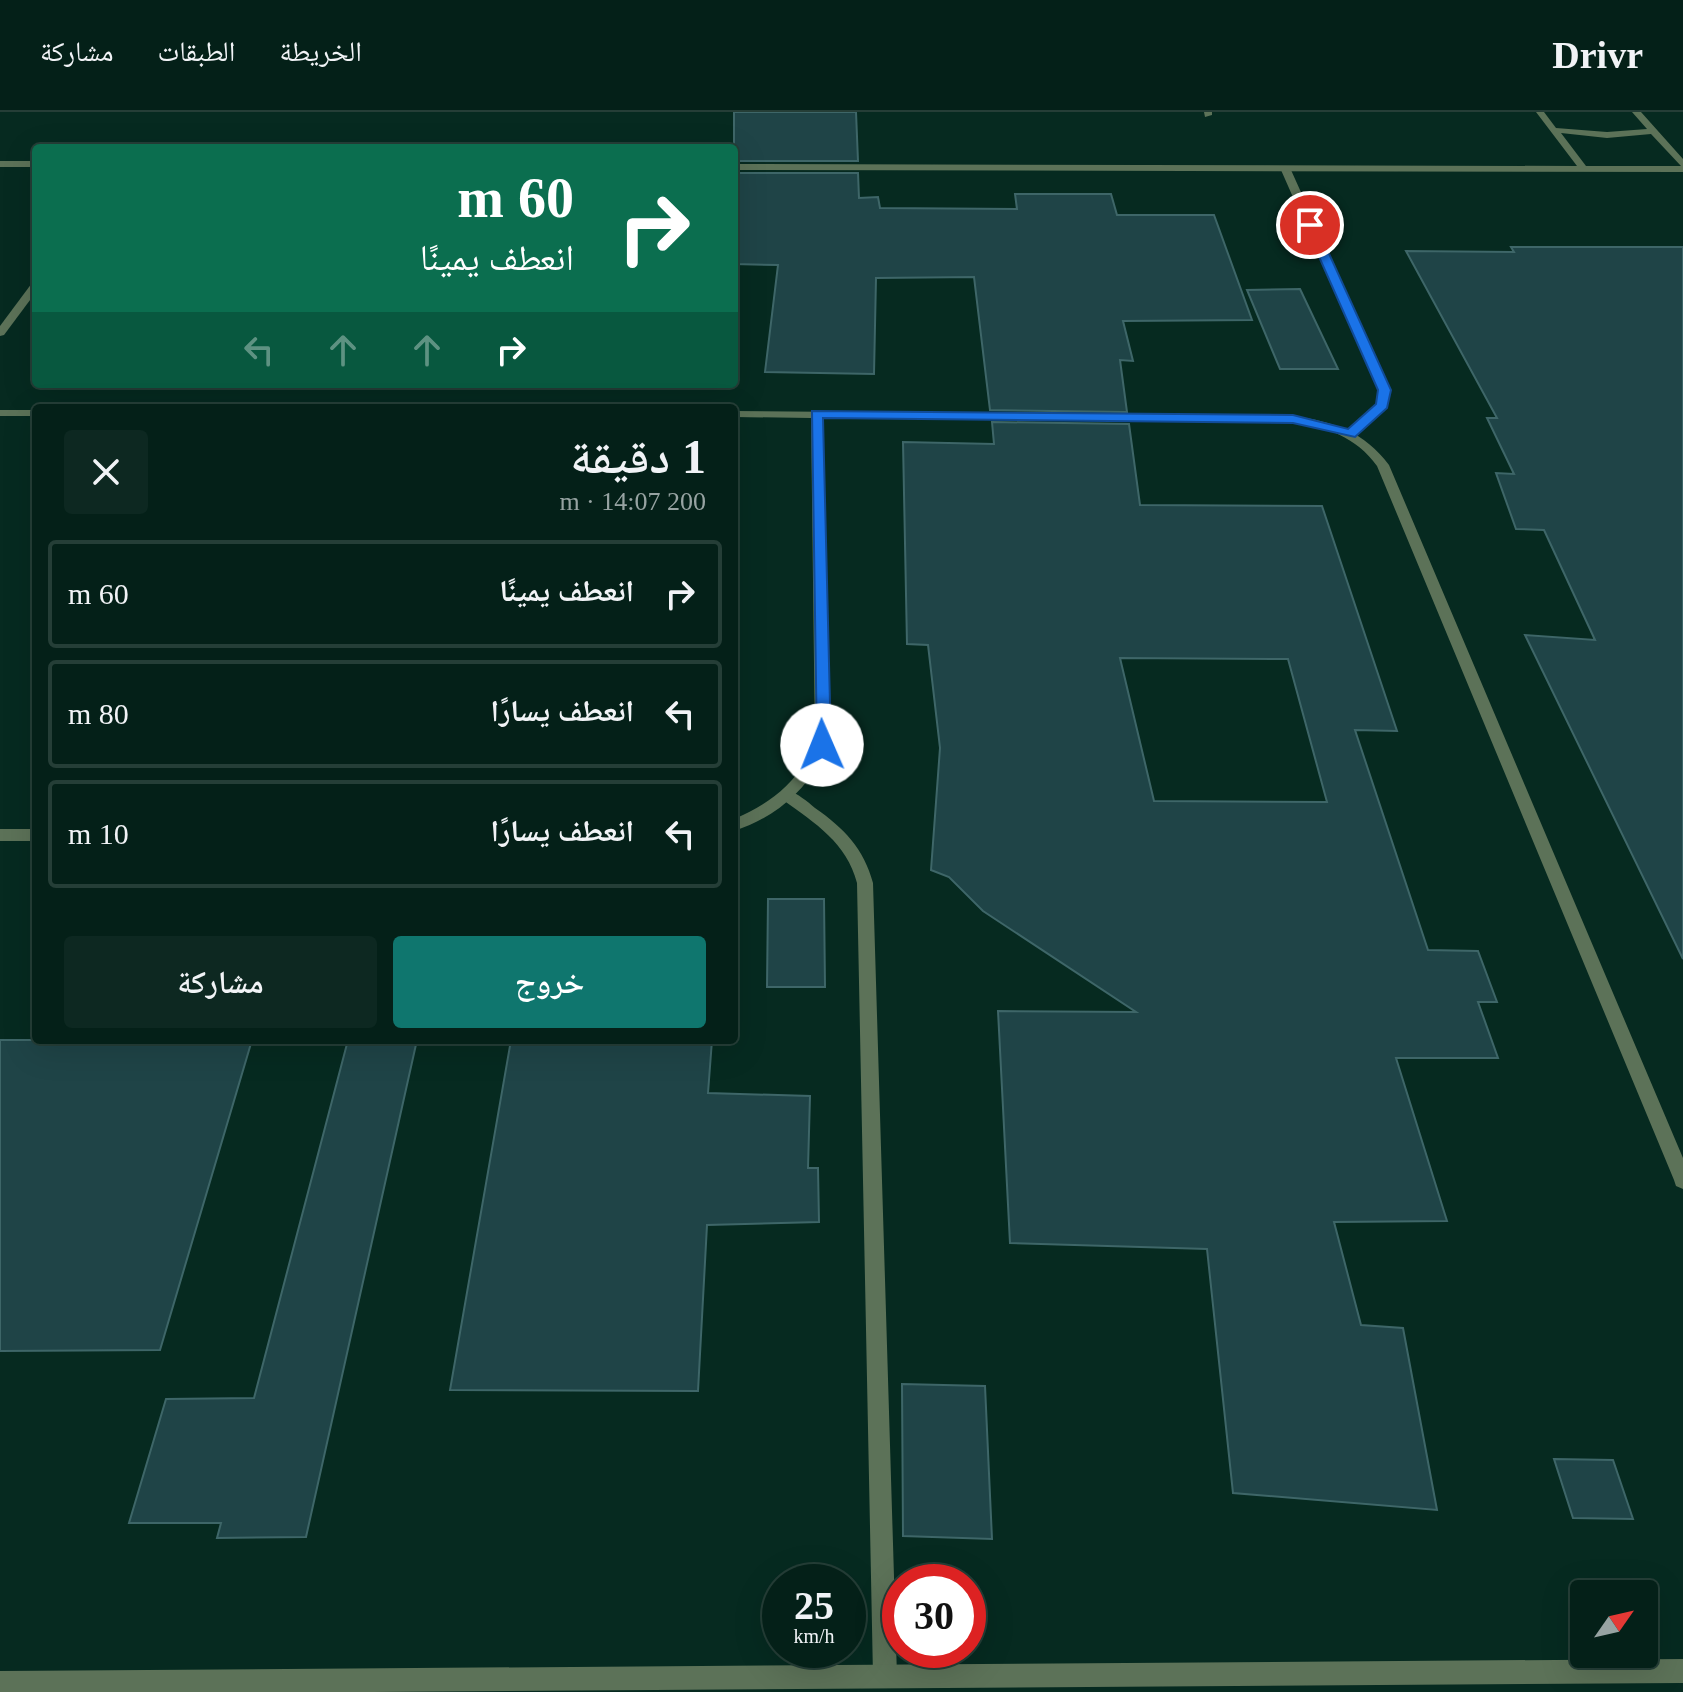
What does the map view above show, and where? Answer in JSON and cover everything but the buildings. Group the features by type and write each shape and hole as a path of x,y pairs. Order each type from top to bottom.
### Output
{"street":[{"path":"1540,112 1583,168"},
{"path":"1636,112 1683,167"},
{"path":"1554,130 1607,135 1654,131"},
{"path":"0,164 32,164"},
{"path":"738,167 1286,170 1683,167"},
{"path":"1286,170 1384,390 1382,405 1351,434"},
{"path":"0,333 32,290"},
{"path":"0,413 32,413"},
{"path":"738,414 1293,419 1313,421 1351,434 1365,443 1383,465 1683,1180"},
{"path":"738,823 757,816 788,796 811,772 822,745 817,414"},
{"path":"788,796 848,844 863,869 865,883 885,1676"},
{"path":"0,835 32,835"},
{"path":"0,1683 1683,1671"}],"route":[{"path":"822,745 817,414 1293,419 1313,421 1351,434 1382,405 1384,390 1310,225"}]}
